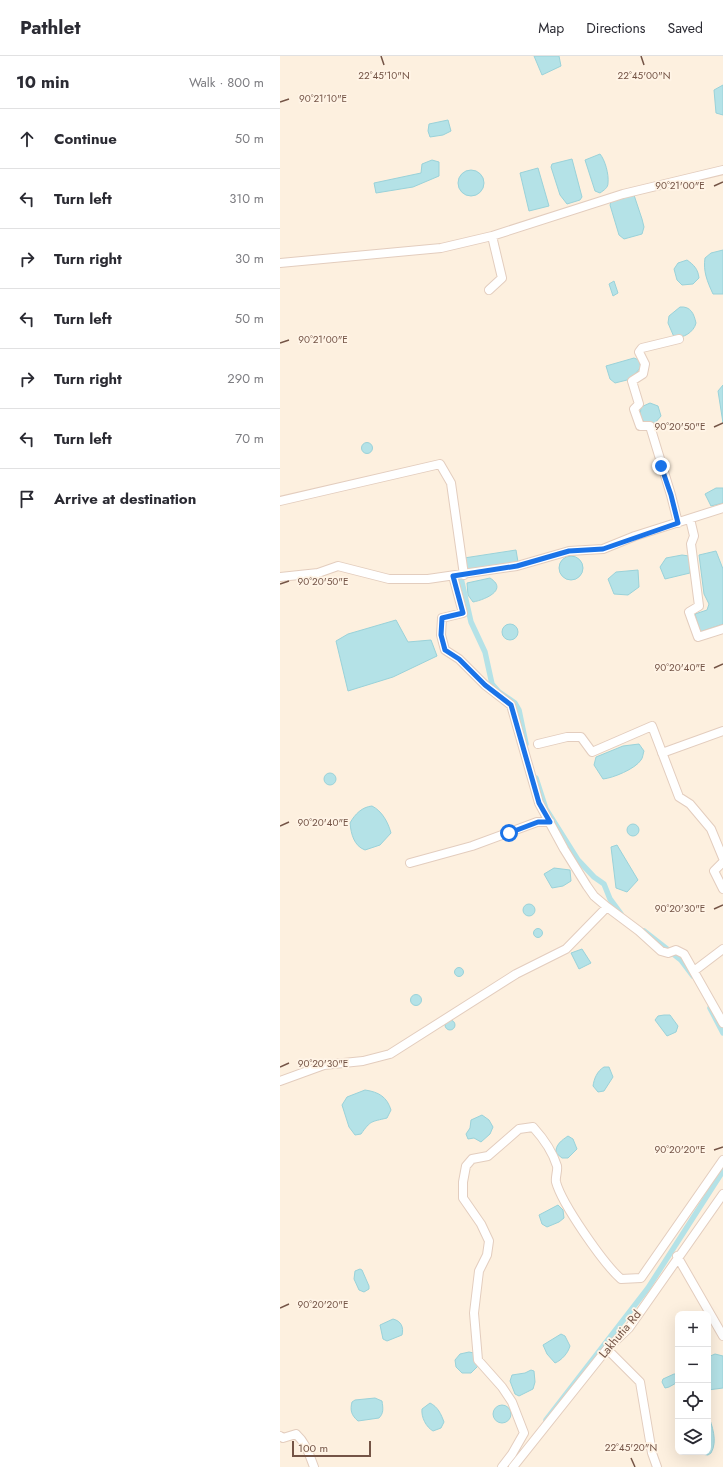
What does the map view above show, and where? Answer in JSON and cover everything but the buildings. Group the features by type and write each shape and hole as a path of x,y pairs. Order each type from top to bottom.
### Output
{"street":[{"path":"280,263 441,248 492,236 623,194 723,170"},
{"path":"490,290 502,278 492,236"},
{"path":"678,523 650,426 640,426 634,409 639,404 632,381 643,374 645,364 639,352 642,348 679,339"},
{"path":"280,501 440,464 451,484 464,575"},
{"path":"280,577 318,573 338,566 389,579 428,579 464,575 517,566 569,551 603,549 723,508"},
{"path":"690,519 694,536 691,544 699,606 689,612 698,637 723,629"},
{"path":"453,576 463,613 442,618 441,635 445,650 459,659 485,685 511,705 539,803 586,886 594,896 639,931 661,951 668,953 676,950 684,954 723,1023"},
{"path":"538,744 567,737 580,737 592,752 652,726 679,797 690,804 711,829 723,858"},
{"path":"662,754 723,731"},
{"path":"410,863 472,846 538,822 550,822"},
{"path":"723,862 714,871 723,889"},
{"path":"280,1081 324,1065 363,1061 390,1054 516,974 566,949 607,907"},
{"path":"694,971 723,949"},
{"path":"502,1467 524,1433 517,1414 502,1387 478,1360 474,1313 479,1270 487,1255 489,1241 481,1224 463,1198 463,1182 468,1163 472,1159 488,1156 519,1129 533,1128 542,1137 558,1168 556,1180 565,1202 610,1269 621,1278 641,1278 723,1160"},
{"name":"Lakhutia Rd","path":"513,1467 607,1349 629,1328 678,1256 723,1194"},
{"path":"678,1256 723,1336"},
{"path":"607,1349 640,1382 652,1452 657,1467"},
{"path":"280,1436 283,1438 296,1434 302,1439 314,1467"},
{"path":"517,1445 526,1452"}],"water":[{"path":"534,56 559,56 561,66 542,75"},
{"path":"723,85 723,115 716,113 714,90"},
{"path":"448,120 451,131 443,135 430,137 428,131 429,124"},
{"path":"600,154 605,163 608,185 607,188 600,193 595,191 585,160"},
{"path":"572,159 582,197 580,200 567,204 560,195 551,167 552,164"},
{"path":"432,160 439,162 439,176 413,187 376,193 374,183 421,173 422,164"},
{"path":"538,168 549,206 529,211 520,173"},
{"path":"471,170 480,174 484,183 480,192 471,196 462,192 458,183 462,174"},
{"path":"634,195 644,227 642,234 624,239 619,235 610,205 612,199"},
{"path":"723,250 723,294 713,294 706,276 705,258 711,253"},
{"path":"687,260 698,272 699,278 693,284 682,285 677,280 674,269 678,263"},
{"path":"614,281 618,293 613,296 609,284"},
{"path":"680,307 687,308 691,311 696,323 691,332 688,334 681,337 674,337 668,323 669,316"},
{"path":"634,358 639,360 641,367 631,379 615,383 610,379 606,366"},
{"path":"723,385 723,423 718,391"},
{"path":"650,403 658,406 661,416 655,423 646,424 640,417 641,407"},
{"path":"365,443 369,443 371,444 371,452 365,453 362,450 362,446"},
{"path":"716,488 723,488 723,503 711,506 705,494"},
{"path":"516,550 518,562 465,570 464,558"},
{"path":"716,551 723,569 723,624 700,632 695,614 707,610 709,604 704,594 699,555"},
{"path":"682,555 689,556 690,573 665,579 660,567 666,558"},
{"path":"571,556 576,557 582,563 582,573 576,579 571,580 566,579 560,573 559,568 560,563 566,557"},
{"path":"638,570 639,587 628,595 614,594 608,579 616,572"},
{"path":"490,578 495,582 497,587 496,590 488,597 473,602 468,595 467,583"},
{"path":"396,620 408,642 431,640 437,656 393,677 348,691 336,641 348,634"},
{"path":"510,624 516,626 518,632 516,638 510,640 504,638 502,632 504,626"},
{"path":"639,744 644,751 642,759 634,767 612,777 603,779 594,765 596,757 623,746"},
{"path":"328,773 332,773 336,779 332,785 328,785 324,781 324,777"},
{"path":"372,806 376,808 384,817 391,833 380,845 365,850 356,843 351,831 350,823 359,812"},
{"path":"631,824 635,824 639,830 635,836 631,836 627,832 627,828"},
{"path":"617,845 638,880 627,892 616,888 611,847"},
{"path":"554,868 570,870 571,881 563,886 552,888 544,874"},
{"path":"531,904 534,905 534,915 527,916 524,915 523,908 524,905"},
{"path":"538,928 543,933 538,938 533,933"},
{"path":"582,949 591,963 579,969 571,953"},
{"path":"459,967 464,972 459,977 454,972"},
{"path":"414,995 418,995 420,996 420,1004 414,1005 411,1002 411,998"},
{"path":"670,1015 678,1026 676,1032 667,1036 655,1020 658,1016"},
{"path":"448,1020 452,1020 455,1025 452,1030 448,1030 445,1027 445,1023"},
{"path":"604,1067 609,1067 613,1077 604,1091 598,1092 593,1086 593,1083 598,1073"},
{"path":"365,1090 374,1092 385,1098 391,1110 387,1118 372,1122 361,1134 355,1135 349,1127 342,1105 347,1097"},
{"path":"482,1115 489,1120 493,1127 490,1134 481,1142 474,1138 468,1139 466,1134 470,1128 471,1120"},
{"path":"568,1136 573,1139 577,1149 568,1158 562,1158 556,1153 556,1150 561,1141"},
{"path":"558,1205 563,1210 564,1218 547,1227 542,1224 539,1215"},
{"path":"360,1269 362,1270 369,1286 369,1289 364,1292 359,1290 354,1279 355,1271"},
{"path":"393,1319 398,1321 401,1325 403,1329 402,1335 387,1341 383,1339 380,1325"},
{"path":"561,1334 565,1336 570,1346 564,1356 555,1363 547,1354 543,1345"},
{"path":"469,1352 474,1353 479,1365 471,1373 462,1373 456,1367 455,1360 460,1354"},
{"path":"715,1354 723,1356 723,1388 711,1390 711,1356"},
{"path":"531,1370 534,1371 535,1382 533,1389 519,1396 515,1394 510,1381 512,1375 525,1373"},
{"path":"675,1374 675,1384 669,1387 665,1388 662,1382 663,1379"},
{"path":"375,1398 382,1401 383,1410 381,1416 379,1418 358,1421 352,1412 352,1402 355,1400"},
{"path":"430,1403 437,1409 444,1422 441,1428 433,1431 426,1424 422,1412 422,1409"},
{"path":"502,1405 508,1408 511,1414 508,1420 502,1423 496,1420 493,1414 496,1408"},
{"path":"711,1423 714,1434 711,1453"}],"waterway":[{"path":"461,578 471,622 485,652 492,684 499,692 515,703 519,710 526,744"},
{"path":"536,778 546,809 578,860 594,877 604,884 610,899 621,914"},
{"path":"644,931 681,960 693,976"},
{"path":"710,1008 723,1033"},
{"path":"546,1420 648,1288 723,1171"}],"route":[{"path":"509,833 538,822 550,822 539,803 524,753 518,724 511,705 497,696 459,659 445,650 441,635 442,618 463,613 453,576 517,566 569,551 603,549 635,536 678,523 671,495 661,466"}]}
